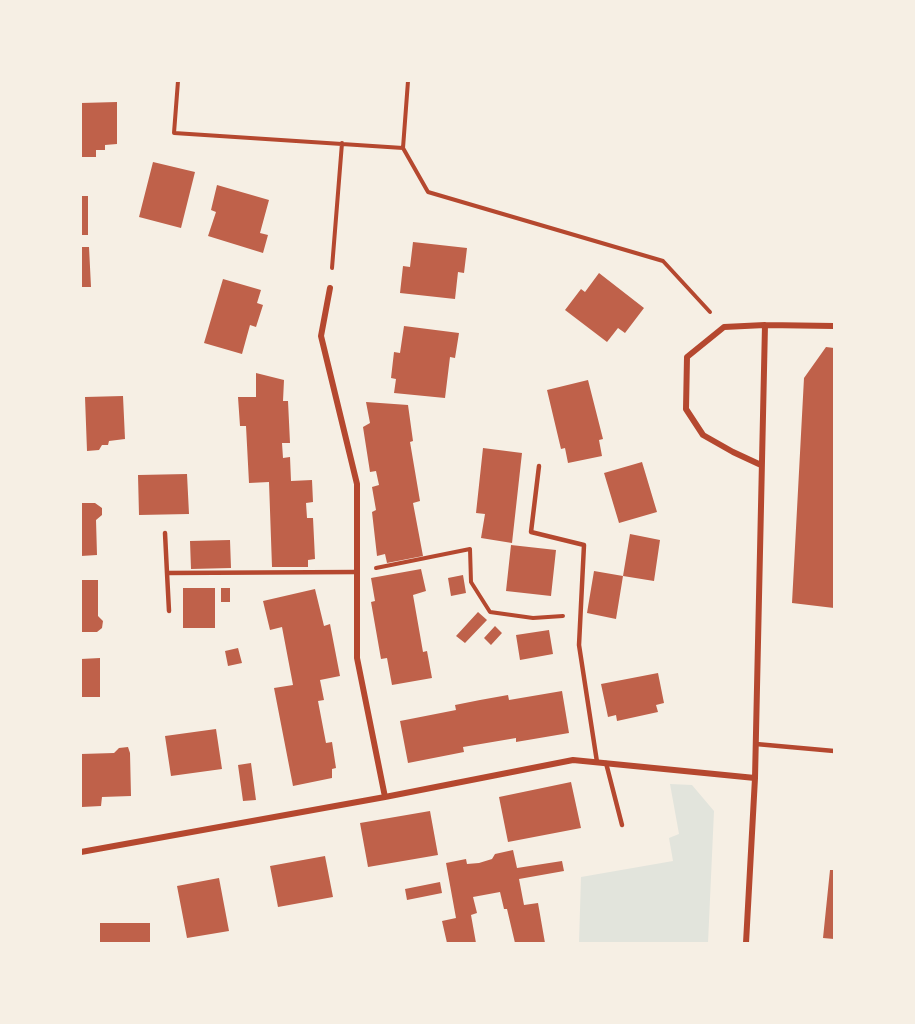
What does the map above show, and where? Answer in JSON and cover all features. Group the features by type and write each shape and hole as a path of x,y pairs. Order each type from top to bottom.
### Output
{"street":[{"path":"330,288 321,336 357,483 357,658 386,797"},
{"path":"746,943 755,778 765,325"},
{"path":"761,465 702,435 686,409 687,357 724,327 834,326"},
{"path":"81,852 386,797 573,760 755,778"}],"lane":[{"path":"539,466 531,532 584,545 579,645 597,762"},
{"path":"165,533 169,611"},
{"path":"167,573 357,572"},
{"path":"756,744 834,751"},
{"path":"606,763 622,825"}],"path":[{"path":"178,81 174,134 403,148"},
{"path":"408,81 403,148 428,192 663,261 724,327"},
{"path":"330,288 342,143"},
{"path":"357,572 470,549 471,582 490,612 533,618 581,615"}],"shaded area":[{"path":"670,784 692,785 714,811 708,943 579,943 581,877 673,861 669,838 679,834"}],"building":[{"path":"117,102 117,144 105,145 105,150 96,150 96,157 81,157 81,103"},
{"path":"153,162 195,172 181,228 139,217"},
{"path":"217,185 269,200 260,233 268,235 263,253 208,236 216,212 211,210"},
{"path":"81,196 88,196 88,235 81,235"},
{"path":"413,242 467,248 464,273 458,272 455,299 400,293 403,266 410,267"},
{"path":"81,247 89,247 91,287 81,287"},
{"path":"599,273 644,308 625,333 618,328 607,342 565,310 581,289 585,292"},
{"path":"223,279 261,290 257,303 263,305 256,327 250,325 242,354 204,343"},
{"path":"404,326 459,333 455,358 450,357 445,398 394,393 396,379 391,378 394,352 400,353"},
{"path":"826,347 834,348 834,608 792,603 804,378"},
{"path":"256,373 284,380 283,401 288,401 290,443 282,443 283,458 290,457 291,481 312,480 313,502 306,503 307,518 313,518 315,559 308,560 308,567 272,567 269,482 249,483 246,426 240,426 238,397 256,397"},
{"path":"588,380 603,439 599,440 602,456 568,463 565,448 561,449 547,390"},
{"path":"123,396 125,439 109,441 108,445 102,445 99,450 87,451 85,397"},
{"path":"366,402 408,405 413,441 410,442 420,501 413,503 423,556 387,563 385,554 377,556 372,512 376,510 372,487 379,485 376,471 370,472 363,427 370,423"},
{"path":"483,448 522,453 512,543 481,538 485,514 476,513"},
{"path":"642,462 657,512 619,523 604,473"},
{"path":"187,474 189,514 139,515 138,475"},
{"path":"81,503 95,503 102,508 102,515 96,520 97,555 81,556"},
{"path":"630,534 660,540 654,581 623,576"},
{"path":"230,540 231,568 191,569 190,541"},
{"path":"511,545 556,550 551,596 506,591"},
{"path":"421,569 426,591 413,595 423,652 427,651 432,678 392,685 387,658 381,659 371,602 375,601 371,578"},
{"path":"594,571 623,576 616,619 587,613"},
{"path":"463,575 466,593 451,596 448,578"},
{"path":"81,580 98,580 98,616 103,621 102,628 97,632 81,632"},
{"path":"183,588 215,588 215,628 183,628"},
{"path":"221,588 230,588 230,602 221,602"},
{"path":"315,589 324,626 330,624 340,676 320,680 324,700 318,701 326,743 332,742 336,768 332,769 332,778 293,786 274,688 293,685 282,627 270,630 263,601"},
{"path":"478,612 487,620 465,643 456,636"},
{"path":"495,626 502,633 491,645 484,638"},
{"path":"549,630 553,654 520,660 516,635"},
{"path":"238,648 242,663 228,666 225,651"},
{"path":"100,658 100,697 81,697 81,659"},
{"path":"658,673 664,703 656,705 658,712 617,721 616,715 608,717 601,684"},
{"path":"562,691 569,733 516,742 516,738 463,747 464,752 408,763 400,721 456,710 455,705 480,700 508,695 509,700"},
{"path":"216,729 222,769 171,776 165,736"},
{"path":"128,747 131,796 102,797 101,806 82,807 81,754 114,753 119,748"},
{"path":"251,763 256,800 243,801 238,765"},
{"path":"571,782 581,828 508,842 499,797"},
{"path":"430,811 438,855 368,867 360,823"},
{"path":"513,850 517,868 562,861 564,871 519,879 524,905 538,903 545,943 515,943 507,909 504,909 500,892 473,897 477,913 471,915 476,943 447,943 442,921 456,918 446,863 466,859 467,864 479,863 492,859 495,854"},
{"path":"325,856 333,897 278,907 270,866"},
{"path":"830,870 834,870 834,939 823,938"},
{"path":"219,878 229,931 187,938 177,886"},
{"path":"440,882 442,893 407,900 405,889"},
{"path":"100,923 150,923 150,943 100,943"}]}
